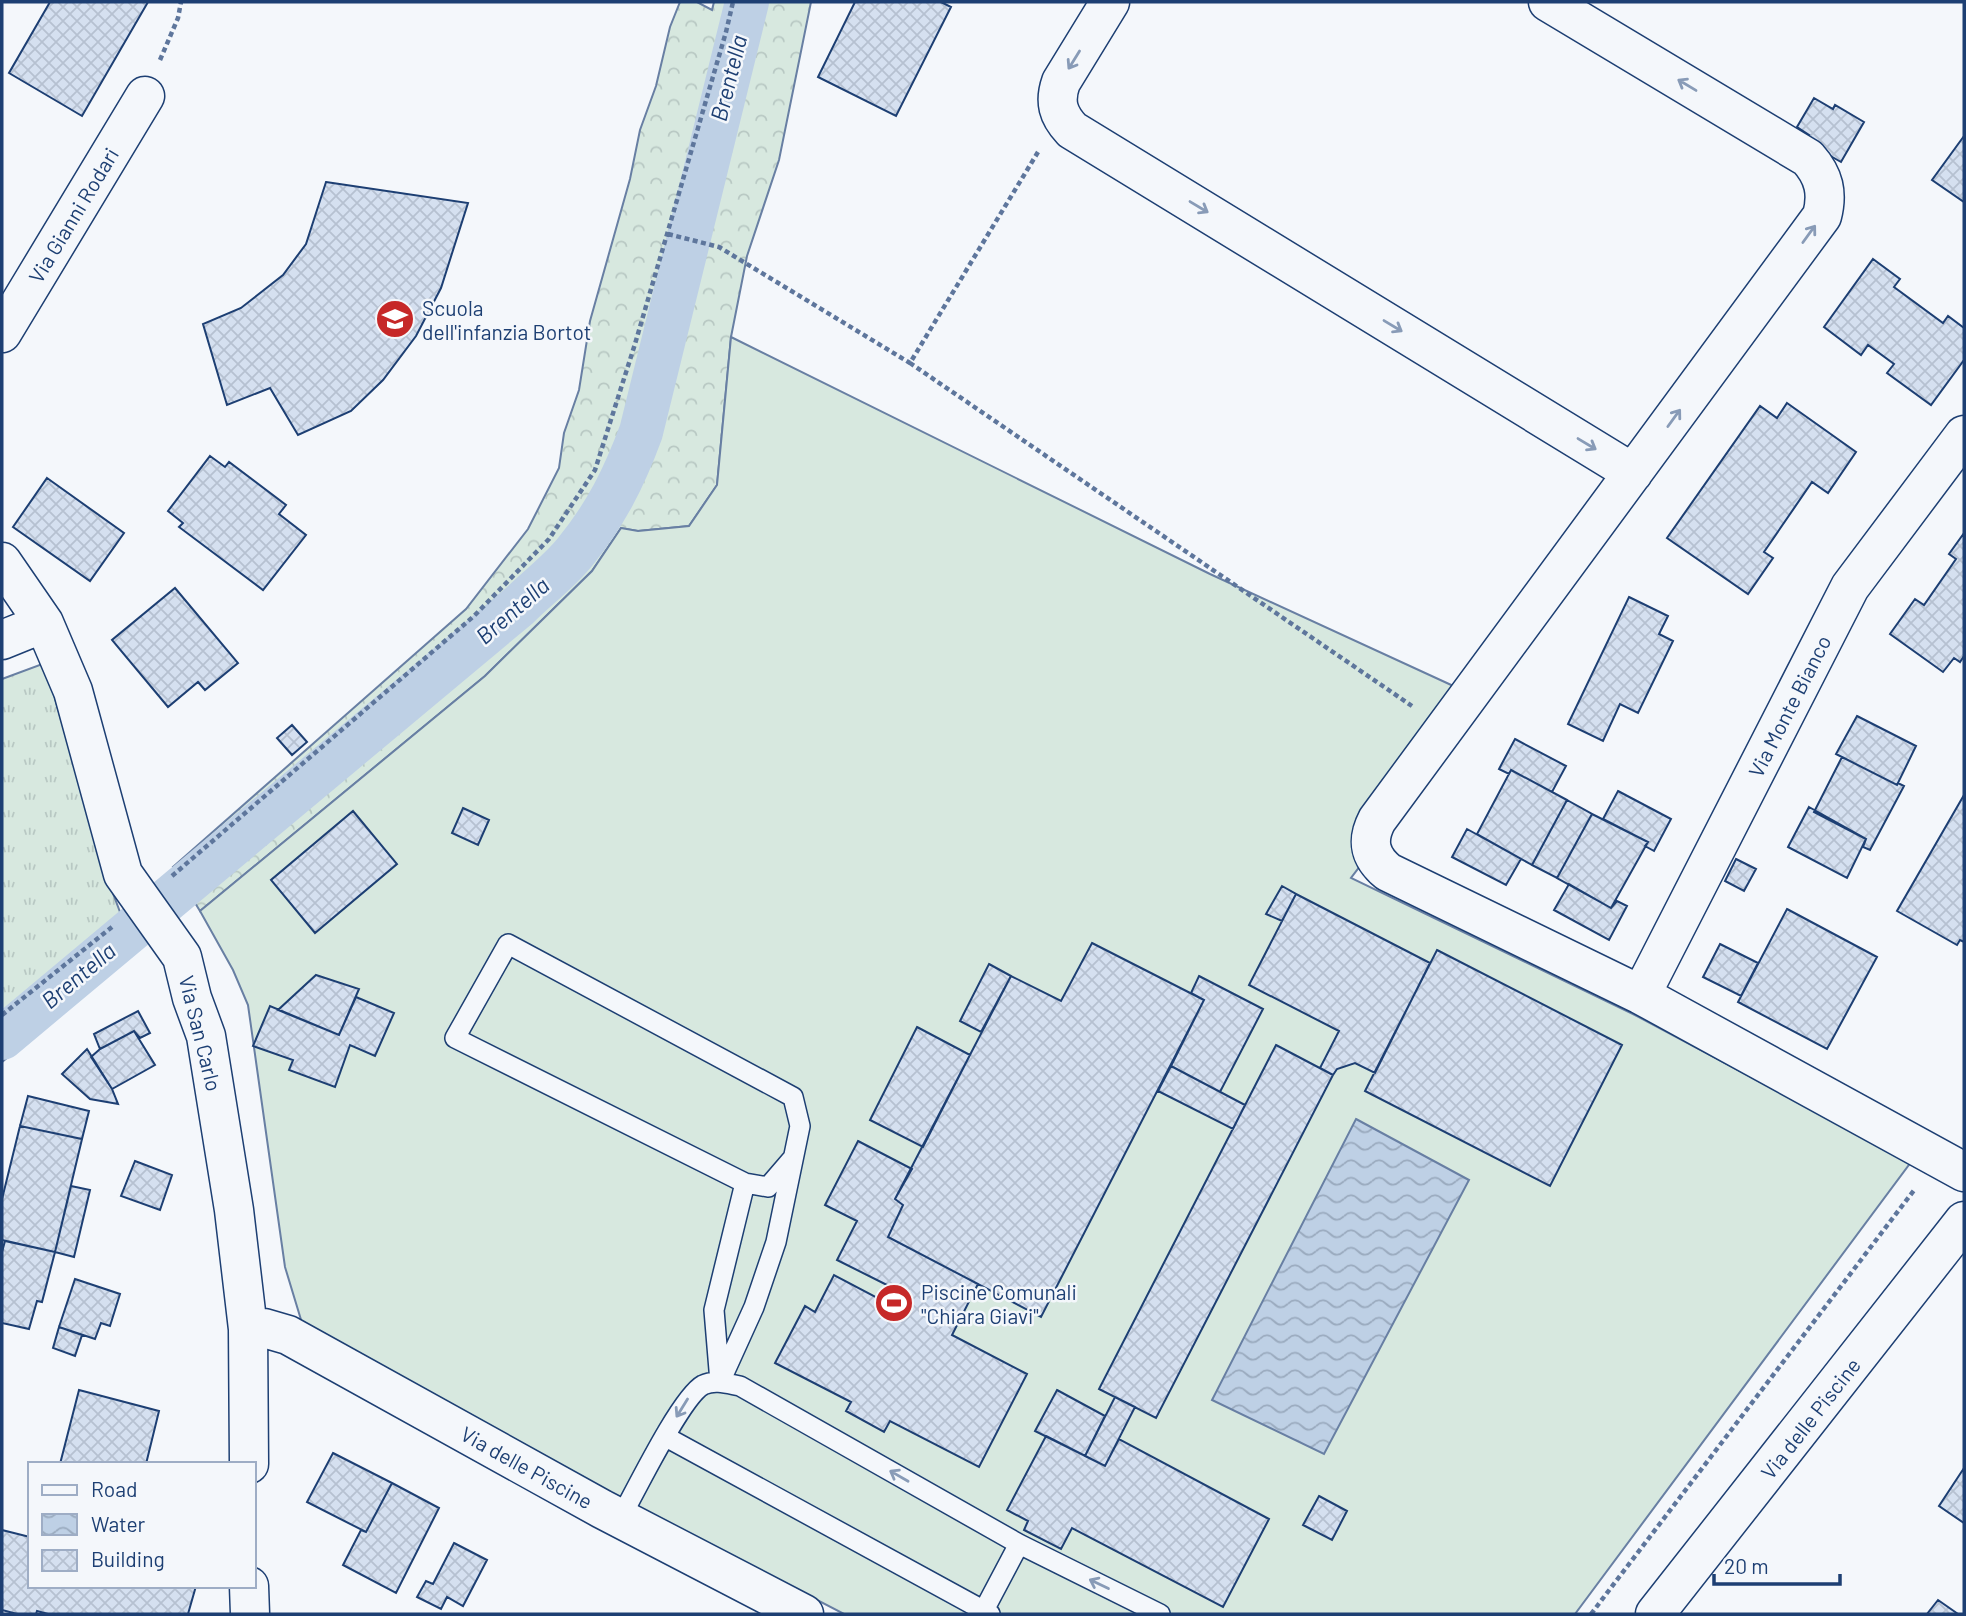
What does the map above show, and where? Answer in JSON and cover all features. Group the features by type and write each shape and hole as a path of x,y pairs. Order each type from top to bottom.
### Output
{"street":[{"path":"1110,2 1061,82 1057,94 1063,120 1072,130 1633,473"},
{"path":"1548,2 1808,158 1817,168 1825,192 1822,216 1377,820 1371,831 1373,855 1388,872 1641,995 1951,1166"},
{"name":"Via Gianni Rodari","path":"2,333 145,96"},
{"name":"Via Monte Bianco","path":"1641,995 1850,587 1964,435"},
{"name":"Via San Carlo","path":"2,562 44,623 73,691 124,874 182,957 192,998 206,1037 234,1210 248,1329 249,1462"},
{"path":"2,640 44,623"},
{"name":"Via delle Piscine","path":"1656,1614 1964,1221"},
{"name":"Via delle Piscine","path":"248,1329 264,1328 288,1335 620,1519 804,1614"},
{"path":"249,1588 250,1614"}],"lane":[{"path":"720,1382 754,1307 776,1242 794,1156 800,1126 793,1097 508,944 455,1038 745,1183 768,1187 794,1156"},
{"path":"720,1382 714,1310 745,1183"},
{"path":"620,1519 685,1401 704,1385 720,1382 740,1386 1019,1545 1160,1614"},
{"path":"666,1437 985,1613 1019,1545"}],"path":[{"path":"145,96 178,18 181,2"},
{"path":"169,878 474,616 549,540 595,470 668,234 733,2"},
{"path":"910,363 1048,136 1063,120"},
{"path":"668,234 719,247 910,363 1445,728"},
{"path":"2,1015 116,924"},
{"path":"1591,1614 1951,1166"}],"green space":[{"path":"680,2 697,2 712,10 714,2 811,2 779,160 747,256 731,337 717,485 689,526 638,531 621,528 592,571 485,676 200,911 173,867 466,609 528,529 559,468 564,433 579,390 590,321 630,179 640,130 656,86 670,27"},
{"path":"731,337 1210,574 1486,701 1351,878 1633,1014 1911,1162 1575,1614 844,1614 619,1497 302,1323 285,1267 248,1005 233,970 200,911 485,676 592,571 621,528 638,531 689,526 717,485"},
{"path":"45,663 103,867 123,920 2,1021 2,679"}],"water":[{"path":"123,920 143,943 2,1062 2,1021"},
{"path":"1356,1119 1469,1180 1324,1454 1212,1400"}],"building":[{"path":"50,2 148,2 82,116 9,73"},
{"path":"855,2 941,2 951,7 896,116 818,77"},
{"path":"1814,98 1833,109 1835,105 1864,122 1841,162 1804,141 1809,135 1797,127"},
{"path":"1964,136 1964,202 1932,180"},
{"path":"326,182 468,203 441,288 416,336 383,380 351,411 298,435 270,388 227,405 203,324 241,308 283,275 306,244"},
{"path":"1873,259 1900,279 1894,287 1943,323 1948,316 1964,328 1964,360 1931,405 1887,373 1894,364 1868,345 1861,355 1824,327"},
{"path":"1787,403 1856,452 1828,493 1812,482 1764,552 1773,558 1748,594 1667,538 1760,406 1777,418"},
{"path":"210,456 225,467 229,462 286,505 279,514 306,535 263,590 179,527 183,523 168,511"},
{"path":"47,478 124,533 90,581 13,527"},
{"path":"1964,533 1964,656 1960,662 1954,658 1943,672 1890,634 1915,599 1924,605 1956,559 1949,554"},
{"path":"175,588 238,663 205,690 198,682 168,707 112,640"},
{"path":"1629,597 1668,616 1659,634 1673,641 1638,713 1620,704 1603,741 1568,724"},
{"path":"1857,716 1916,746 1897,785 1836,754"},
{"path":"292,725 307,742 292,755 277,738"},
{"path":"1515,739 1566,766 1552,792 1511,770 1509,774 1499,769"},
{"path":"1842,757 1904,786 1870,850 1863,847 1866,839 1814,812"},
{"path":"1511,770 1567,800 1532,865 1477,834"},
{"path":"1618,791 1671,819 1654,851 1645,846 1648,842 1603,819"},
{"path":"1964,795 1964,942 1960,940 1957,945 1897,911"},
{"path":"1567,800 1592,814 1557,878 1532,865"},
{"path":"1809,807 1866,839 1847,878 1788,847"},
{"path":"463,808 489,820 478,845 452,833"},
{"path":"353,811 397,864 315,933 271,880"},
{"path":"1592,814 1648,842 1611,908 1557,878"},
{"path":"1467,829 1521,859 1506,885 1452,857"},
{"path":"1736,859 1756,869 1744,891 1725,881"},
{"path":"1569,884 1611,908 1617,901 1627,906 1609,940 1554,910"},
{"path":"1282,886 1296,894 1282,921 1266,914"},
{"path":"1296,894 1430,963 1375,1073 1355,1063 1337,1069 1333,1075 1320,1068 1339,1031 1249,985"},
{"path":"1787,909 1877,957 1827,1049 1738,1002"},
{"path":"1092,943 1204,1000 1041,1317 888,1237 903,1205 895,1199 1011,976 1061,1001"},
{"path":"1720,944 1758,963 1741,996 1703,977"},
{"path":"1437,950 1622,1045 1550,1186 1365,1091"},
{"path":"989,964 1011,976 981,1032 960,1021"},
{"path":"316,975 359,989 339,1035 278,1010"},
{"path":"1199,976 1263,1009 1220,1092 1171,1066 1204,1000 1191,993"},
{"path":"356,997 394,1013 375,1056 350,1045 335,1087 289,1070 293,1060 253,1046 270,1006 339,1035"},
{"path":"138,1011 150,1033 140,1038 134,1031 100,1049 94,1034"},
{"path":"917,1027 970,1055 923,1147 870,1120"},
{"path":"134,1031 155,1065 112,1089 91,1057 100,1049"},
{"path":"1276,1045 1333,1075 1156,1418 1099,1389"},
{"path":"87,1049 112,1089 118,1104 90,1099 62,1074"},
{"path":"1171,1066 1245,1105 1233,1129 1158,1091"},
{"path":"28,1096 89,1111 82,1139 20,1126"},
{"path":"20,1126 82,1139 55,1252 2,1240 2,1199"},
{"name":"Piscine Comunali \"Chiara Giavi\"","path":"858,1141 912,1169 895,1199 903,1205 888,1237 978,1284 952,1335 1027,1374 979,1467 890,1421 884,1432 846,1411 851,1402 775,1363 805,1306 815,1312 834,1275 883,1301 891,1287 837,1260 857,1221 825,1205"},
{"path":"135,1161 172,1175 160,1210 121,1196"},
{"path":"71,1186 90,1190 74,1257 55,1252"},
{"path":"5,1241 55,1252 42,1302 37,1301 29,1329 2,1323 2,1252"},
{"path":"75,1279 120,1294 110,1326 101,1323 95,1339 59,1327"},
{"path":"59,1327 82,1335 75,1356 53,1348"},
{"path":"79,1390 159,1411 146,1462 61,1462"},
{"path":"1057,1390 1105,1416 1085,1456 1035,1431"},
{"path":"1115,1397 1135,1407 1105,1466 1085,1456"},
{"path":"1046,1436 1105,1466 1119,1439 1269,1519 1223,1607 1072,1528 1061,1549 1024,1530 1028,1521 1007,1510"},
{"path":"333,1453 392,1483 366,1532 307,1502"},
{"path":"1964,1468 1964,1523 1939,1506"},
{"path":"392,1483 439,1508 396,1593 343,1565 361,1530 366,1532"},
{"path":"1319,1496 1347,1511 1332,1540 1303,1525"},
{"path":"2,1530 28,1536 28,1588 195,1588 188,1614 48,1614 37,1611 36,1614 17,1614 2,1610"},
{"path":"454,1543 487,1560 463,1606 447,1597 441,1609 417,1597 426,1581 433,1584"},
{"path":"1938,1600 1958,1614 1927,1614"}],"waterway":[{"name":"Brentella","path":"2,1038 519,606 562,566 586,538 613,495 641,432 747,2"}],"place":[{"name":"Scuola dell'infanzia Bortot","path":"395,319"},
{"name":"Piscine Comunali \"Chiara Giavi\"","path":"894,1303"}]}
